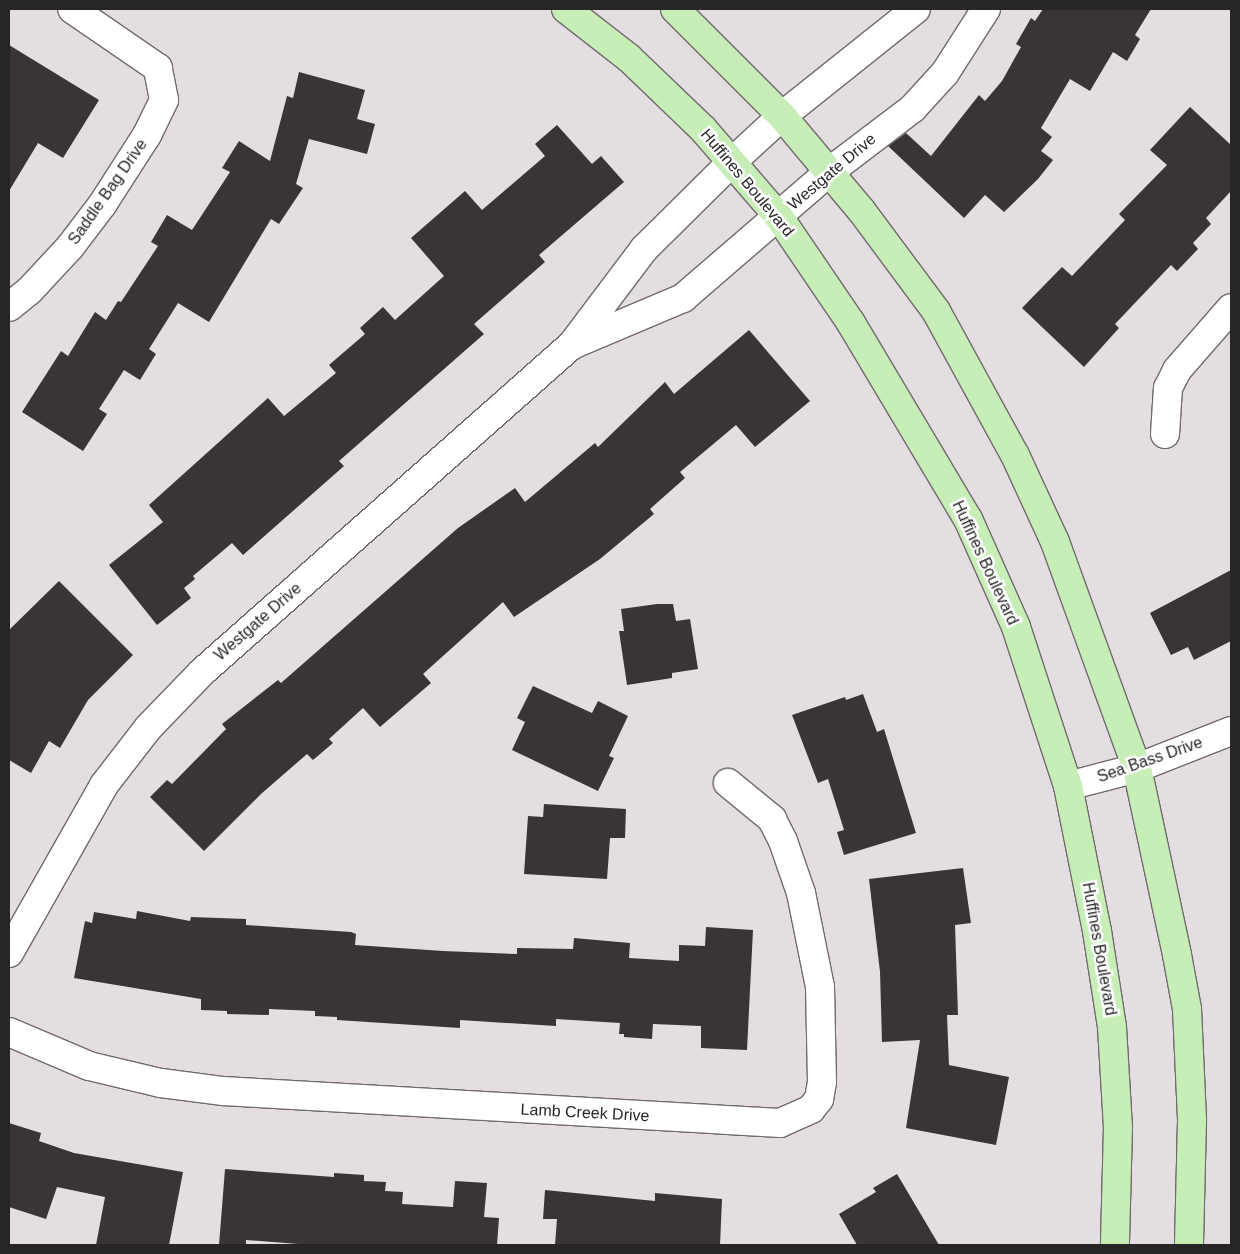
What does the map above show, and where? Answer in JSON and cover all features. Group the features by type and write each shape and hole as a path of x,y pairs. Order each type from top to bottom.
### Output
{"main road":[{"name":"Huffines Boulevard","path":"566,9 647,74 733,161 779,217 851,323 968,519 1016,627 1068,786 1098,931 1112,1028 1118,1127 1115,1245"},
{"path":"675,9 782,116 829,172 936,311 1015,454 1058,551 1137,768 1159,861 1186,1009 1192,1121 1188,1245"}],"street":[{"name":"Saddle Bag Drive","path":"9,307 30,290 63,254 102,205 157,118 164,100 158,68 147,57 72,9"},
{"name":"Westgate Drive","path":"9,953 104,785 148,728 202,672 571,346 644,249 733,161 782,116 916,9"},
{"name":"Westgate Drive","path":"571,346 683,298 829,172 912,108 945,73 986,9"},
{"path":"1165,434 1168,388 1177,370 1231,308"},
{"name":"Sea Bass Drive","path":"1068,786 1137,768 1231,731"},
{"name":"Lamb Creek Drive","path":"9,1032 89,1066 161,1083 223,1091 780,1123 811,1109 818,1099 822,1082 819,977 802,893 772,819 728,783"}],"building":[{"path":"1043,9 1151,9 1135,35 1140,39 1127,61 1113,52 1090,91 1070,79 1041,128 1052,137 1041,151 1053,160 1038,179 1004,212 985,195 964,218 888,146 906,133 931,156 979,95 985,101 1002,81 1021,47 1016,44 1031,18 1035,21"},
{"path":"9,45 99,100 63,158 38,143 9,191"},
{"path":"299,72 365,90 357,119 375,124 367,154 309,139 296,184 303,188 279,224 271,219 209,322 178,303 149,349 156,354 140,380 124,370 99,409 107,414 83,451 22,412 61,351 68,356 95,312 106,320 118,301 121,302 158,246 151,242 167,215 192,230 230,172 222,168 239,141 270,161 287,96 293,98"},
{"path":"1190,107 1231,145 1231,191 1206,218 1211,224 1193,243 1198,249 1177,271 1171,265 1115,324 1119,328 1084,367 1022,308 1062,267 1072,276 1125,220 1119,214 1167,165 1150,150"},
{"path":"557,125 592,164 601,156 624,182 539,255 545,262 474,324 484,334 339,461 344,466 243,555 232,543 193,576 195,579 184,588 191,598 157,625 109,565 163,522 149,505 268,398 284,416 336,373 329,365 365,334 360,328 383,307 395,320 444,276 411,238 465,191 482,210 545,156 535,144"},
{"path":"749,330 810,401 755,447 736,425 680,472 685,478 650,509 654,514 600,559 514,617 503,602 423,674 431,683 380,727 363,708 329,739 333,743 313,760 307,754 261,794 204,851 150,797 167,780 172,784 226,729 222,724 278,680 281,683 458,528 515,488 525,502 595,443 598,447 665,382 674,394"},
{"path":"1231,570 1231,641 1194,660 1188,647 1171,655 1150,613"},
{"path":"59,581 133,655 88,700 60,748 49,741 31,773 9,760 9,630"},
{"path":"657,604 673,604 676,621 690,619 698,669 672,673 672,678 627,685 619,631 624,631 621,609"},
{"path":"533,686 592,713 598,701 628,716 609,756 614,758 598,791 512,750 525,722 517,718"},
{"path":"863,694 877,732 884,729 916,833 844,855 837,832 844,830 828,779 818,783 792,715 845,697 846,700"},
{"path":"544,804 626,809 625,838 610,838 607,879 524,874 528,816 543,817"},
{"path":"963,868 971,923 955,925 958,1015 947,1015 949,1065 1009,1077 996,1145 906,1128 920,1040 882,1042 880,972 869,879"},
{"path":"137,911 190,921 191,917 246,919 246,925 351,932 356,934 355,945 517,954 517,948 573,949 574,938 630,943 629,958 679,961 679,945 705,946 706,927 753,930 747,1050 701,1048 701,1026 653,1024 652,1039 624,1037 624,1034 619,1034 620,1023 556,1019 556,1026 460,1020 460,1028 337,1020 337,1017 315,1016 315,1011 269,1009 269,1015 227,1014 227,1011 201,1010 201,999 74,978 85,921 92,923 94,912 136,919"},
{"path":"9,1123 41,1133 39,1141 74,1153 183,1172 169,1245 96,1245 105,1197 57,1187 46,1219 9,1207"},
{"path":"225,1169 334,1177 334,1173 364,1175 364,1181 386,1182 385,1191 403,1192 402,1204 453,1207 455,1181 487,1183 484,1217 499,1218 497,1245 311,1245 246,1240 246,1245 219,1245"},
{"path":"897,1174 939,1245 857,1245 839,1214 876,1192 873,1188"},
{"path":"545,1190 655,1201 655,1193 722,1199 720,1245 555,1245 557,1219 543,1219"}]}
